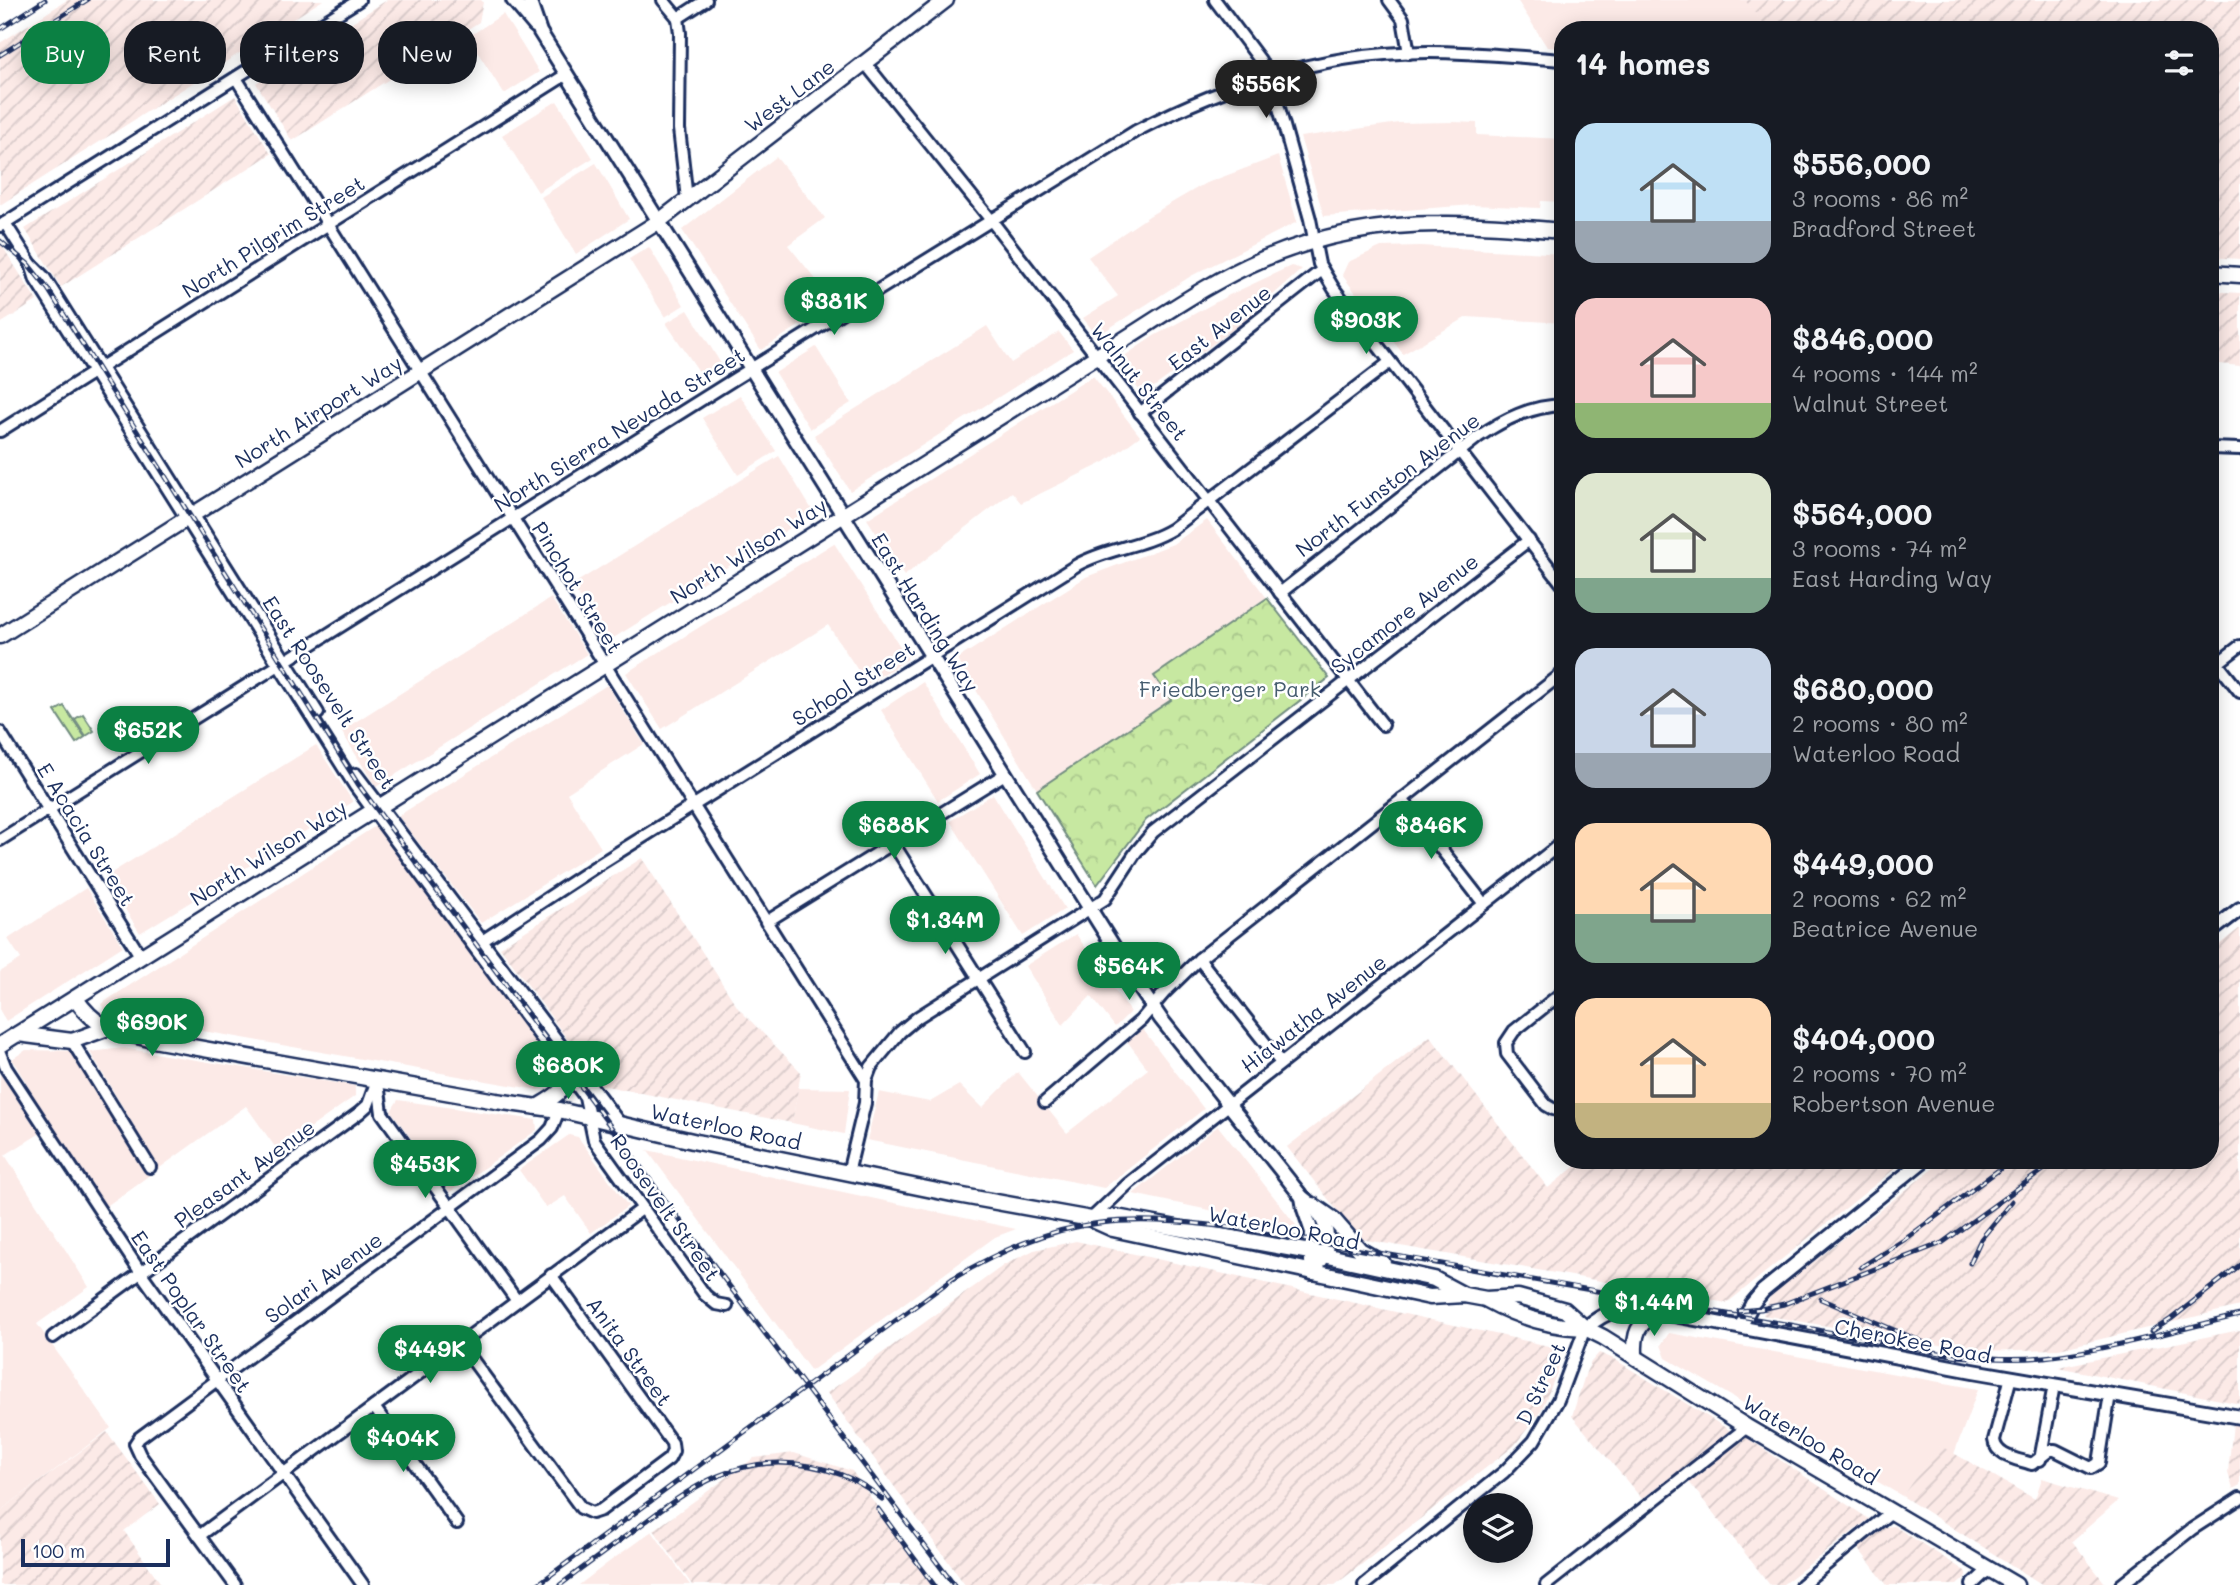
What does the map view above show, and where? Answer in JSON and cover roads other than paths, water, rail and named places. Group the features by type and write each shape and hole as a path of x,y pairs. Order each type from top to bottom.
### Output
{"main road":[{"name":"West Lane","path":"658,222 946,0"},
{"name":"North Airport Way","path":"0,636 658,222"},
{"name":"North Wilson Way","path":"0,1045 1097,356 1229,276 1262,260 1315,242 1383,227 1441,223 1554,230"},
{"path":"2219,274 2240,275"},
{"name":"Waterloo Road","path":"76,999 94,1021 108,1028 153,1040 589,1116 848,1173 1091,1219 1113,1229 1430,1297 1518,1297 1565,1310 1585,1328 1636,1356 1747,1427 2015,1585"},
{"path":"18,1034 72,1041 108,1028"},
{"path":"537,1107 558,1095 569,1076"},
{"path":"1308,1201 1333,1219 1360,1250 1396,1270"},
{"name":"Waterloo Road","path":"1091,1219 1116,1217 1318,1254 1434,1279 1464,1295"},
{"path":"1636,1356 1634,1339 1646,1319 1658,1312"}],"street":[{"path":"2,225 359,0"},
{"name":"East Harding Way","path":"513,0 539,31 567,74 750,370 1152,1007 1228,1105 1308,1201 1324,1225 1327,1245 1318,1254"},
{"name":"East Harding Way","path":"530,0 539,31"},
{"path":"663,0 678,18 680,33 679,129 687,199"},
{"path":"678,18 706,0"},
{"path":"1215,0 1250,45 1274,90 1322,270 1554,572"},
{"path":"1389,0 1403,19 1409,53"},
{"name":"North Sierra Nevada Street","path":"0,840 991,220 1171,112 1268,76 1368,56 1469,53 1554,59"},
{"name":"Walnut Street","path":"865,63 991,220 1383,725"},
{"name":"North Pilgrim Street","path":"0,431 567,74"},
{"name":"Pinchot Street","path":"236,78 866,1080"},
{"name":"East Roosevelt Street","path":"2,225 31,264 36,279 98,370 282,663 377,808 478,943 621,1125"},
{"name":"East Avenue","path":"1140,413 1322,270"},
{"name":"School Street","path":"478,943 1087,560 1138,545 1161,535 1209,502 1390,362"},
{"name":"North Funston Avenue","path":"1280,593 1460,450 1499,423 1528,411 1554,407"},
{"path":"2219,448 2240,449"},
{"name":"Sycamore Avenue","path":"848,1173 865,1103 866,1080 871,1067 900,1032 918,1017 1107,897 1136,852 1153,832 1529,540"},
{"path":"2219,658 2240,646"},
{"path":"2219,669 2240,692"},
{"path":"1045,1102 1141,1020 1199,959 1554,680"},
{"name":"E Acacia Street","path":"0,732 141,957"},
{"path":"766,922 1005,774"},
{"path":"1402,799 1484,904"},
{"path":"893,843 1025,1052"},
{"name":"Hiawatha Avenue","path":"1091,1219 1128,1184 1554,849"},
{"path":"2219,922 2240,909"},
{"name":"East Roosevelt Street","path":"478,943 584,1097 589,1116"},
{"path":"1199,959 1281,1063"},
{"path":"1554,999 1506,1040 1507,1054 1546,1105 1554,1109"},
{"path":"72,1041 150,1167"},
{"name":"East Poplar Street","path":"0,1053 6,1068 141,1273 363,1585"},
{"path":"377,1080 382,1113 517,1301"},
{"name":"Pleasant Avenue","path":"53,1337 359,1113 368,1105 377,1080"},
{"name":"Solari Avenue","path":"199,1536 140,1455 135,1444 139,1438 541,1140 552,1128 559,1110"},
{"name":"Roosevelt Street","path":"589,1116 594,1140 642,1209 705,1295 716,1304 727,1306"},
{"path":"1741,1326 1752,1304 1763,1291 1913,1169"},
{"path":"235,1585 199,1536 642,1209"},
{"path":"1312,1273 1318,1254"},
{"name":"Anita Street","path":"460,1343 581,1508 592,1513 601,1510 669,1460 673,1451 672,1443 551,1275"},
{"name":"Cherokee Road","path":"1585,1328 1609,1311 1624,1308 1658,1312 2240,1417"},
{"name":"D Street","path":"1369,1583 1504,1472 1534,1441 1558,1400 1585,1328"},
{"path":"2011,1377 1994,1445 2000,1452 2032,1465 2050,1450 2091,1468 2099,1463 2110,1394"},
{"path":"2040,1460 2054,1385"},
{"path":"374,1407 457,1523"},
{"path":"1546,1585 1747,1427"},
{"path":"2121,1585 2192,1529 2240,1498"},
{"path":"1801,1585 1891,1511"},
{"path":"1972,1585 1989,1569"}],"railway":[{"path":"0,29 45,0"},
{"path":"0,55 87,0"},
{"path":"0,241 28,264 48,289 358,784 661,1195 954,1585"},
{"path":"1861,1267 1907,1238 2000,1169"},
{"path":"1739,1311 1784,1304 1942,1243 2045,1169"},
{"path":"1970,1263 1981,1239 2012,1201"},
{"path":"537,1585 952,1279 1023,1243 1080,1226 1167,1221 1236,1229 1958,1356 2022,1358 2069,1354 2118,1345 2240,1315"},
{"path":"2151,1332 2240,1265"},
{"path":"1821,1299 1927,1344"},
{"path":"560,1585 677,1499 717,1476 738,1469 784,1463 810,1466 848,1478 882,1499"},
{"path":"878,1509 934,1585"}],"park label":[{"name":"Friedberger Park","path":"1230,688"}]}
